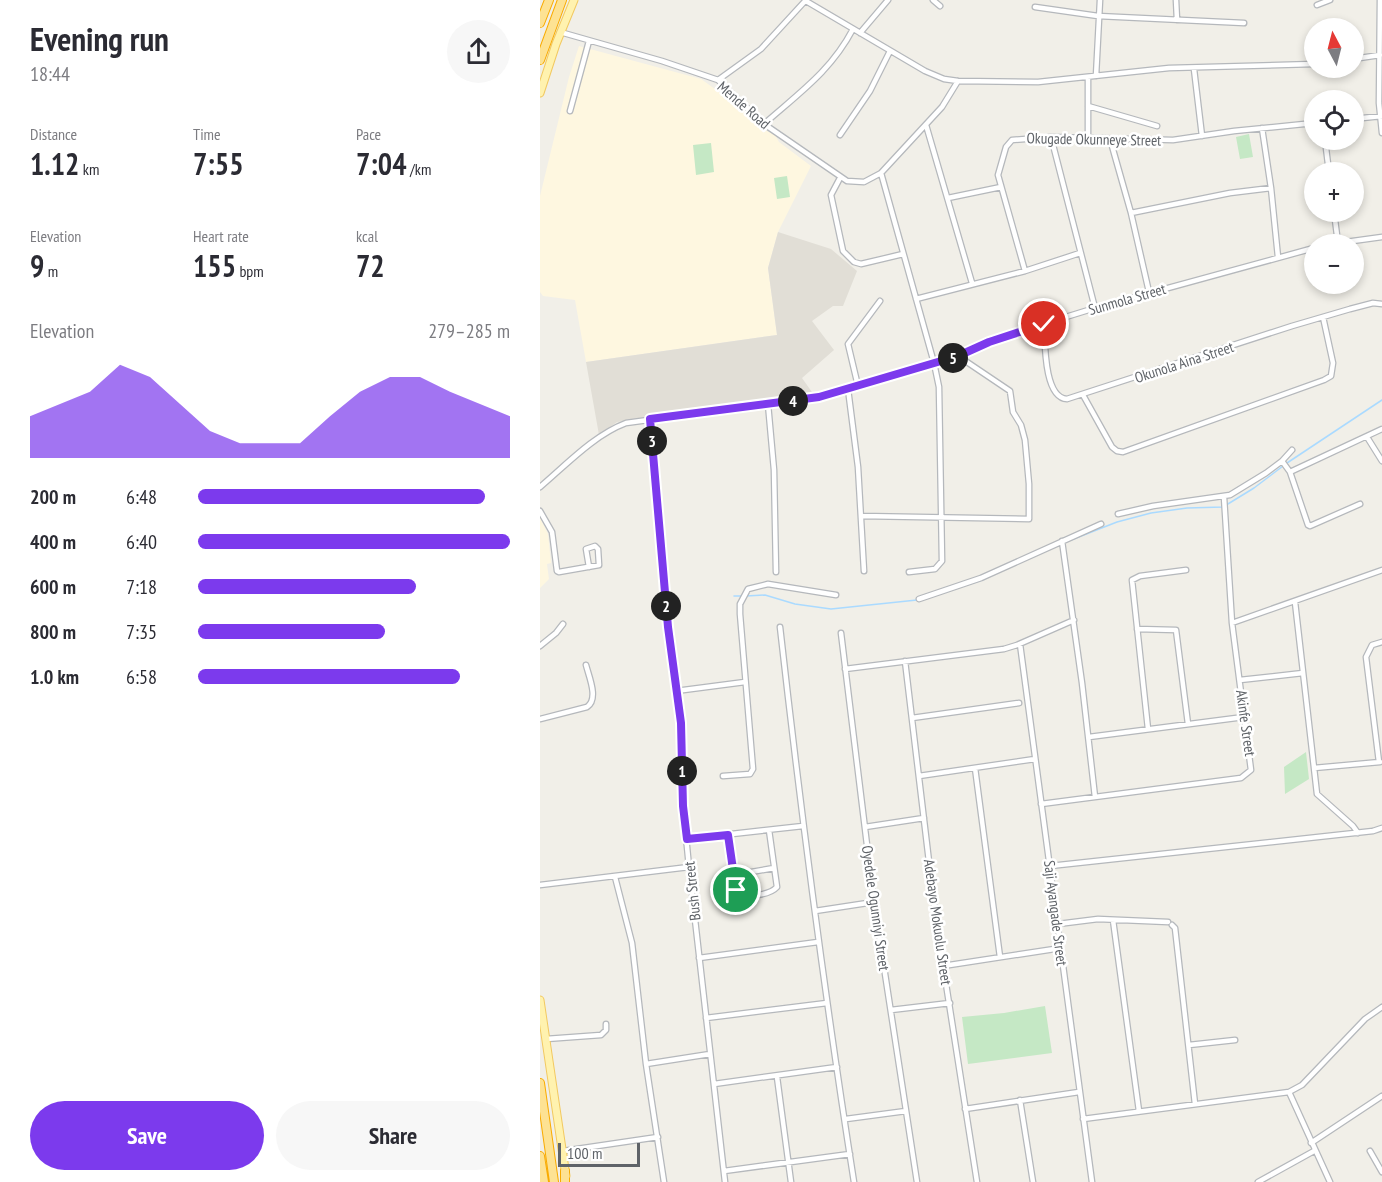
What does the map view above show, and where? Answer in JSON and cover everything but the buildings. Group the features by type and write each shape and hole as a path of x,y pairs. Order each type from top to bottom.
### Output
{"highway":[{"path":"540,23 549,0"},
{"path":"540,60 562,0"},
{"path":"540,1083 554,1182"},
{"path":"540,1156 544,1182"},
{"path":"565,1171 566,1182"}],"main road":[{"path":"540,93 560,32 574,0"},
{"path":"540,1000 565,1171"}],"street":[{"path":"718,80 761,49 806,0 925,71 944,79 958,81 1038,82 1169,68 1304,64"},
{"path":"860,33 888,0"},
{"path":"933,0 940,6"},
{"path":"1096,76 1100,0"},
{"path":"1176,0 1177,20"},
{"path":"1317,5 1330,0"},
{"path":"1380,0 1382,134"},
{"path":"1035,7 1098,16 1244,22"},
{"path":"764,124 829,67 842,50 853,29"},
{"name":"Mende Road","path":"560,32 708,75 718,80 764,124 840,178"},
{"path":"570,111 589,40"},
{"path":"840,135 870,91 890,51"},
{"path":"1364,57 1380,55"},
{"path":"1194,69 1202,136"},
{"path":"1088,76 1088,138"},
{"path":"903,254 861,264 854,262 843,251 831,195 840,178 847,181 864,182 881,173 927,125 949,97 958,81"},
{"path":"1088,106 1157,126"},
{"path":"1364,118 1381,116"},
{"name":"Okugade Okunneye Street","path":"1025,271 998,175 1008,142 1019,138 1051,137 1173,140 1304,124"},
{"path":"927,125 972,283"},
{"path":"1262,128 1278,257"},
{"path":"1051,137 1095,308"},
{"path":"1110,139 1131,213 1149,292"},
{"path":"881,173 939,387 942,561 940,566 927,571 909,572"},
{"path":"948,198 1001,187"},
{"path":"1131,213 1221,194 1271,188"},
{"path":"1364,239 1382,237"},
{"name":"Sunmola Street","path":"540,487 568,462 617,426 626,423 819,397 958,356 989,342 1095,308 1304,250"},
{"path":"916,299 1025,271 1080,254"},
{"path":"858,386 848,344 880,301"},
{"name":"Okunola Aina Street","path":"1044,324 1046,365 1053,391 1063,399 1083,395 1323,317 1373,303 1382,304"},
{"path":"1083,395 1113,447 1123,452 1331,376 1334,363 1323,317"},
{"path":"861,516 1026,521 1030,518 1025,440 1021,425 1013,412 1010,391 958,356"},
{"path":"848,389 856,442 864,571"},
{"path":"768,404 774,470 776,572"},
{"name":"Bush Street","path":"650,419 668,627 682,737 683,806 725,1182"},
{"path":"1290,472 1382,429"},
{"path":"1367,437 1382,461"},
{"path":"1118,514 1154,506 1225,502 1248,485 1284,464 1292,450"},
{"path":"1284,464 1290,472 1308,525 1360,504"},
{"name":"Akinfe Street","path":"1041,804 1246,776 1251,770 1232,623 1225,502"},
{"path":"540,511 552,532 557,571 589,567 600,563 598,549 595,546 586,549 589,567"},
{"path":"919,599 981,578 1101,524"},
{"path":"1063,542 1095,797"},
{"path":"1148,729 1132,580 1140,576 1186,570"},
{"path":"1232,623 1382,570"},
{"path":"723,776 750,774 753,769 740,604 748,589 768,584 836,595"},
{"path":"1295,602 1317,794 1358,833"},
{"path":"845,669 985,651 1020,644 1074,620"},
{"path":"540,646 563,624"},
{"path":"780,627 818,942 854,1182"},
{"path":"1137,629 1176,630 1188,724"},
{"name":"Oyedele Ogunniyi Street","path":"841,633 874,902 917,1182"},
{"path":"1314,768 1380,762 1365,657 1372,645 1382,642"},
{"name":"Saji Ayangade Street","path":"1020,644 1092,1182"},
{"name":"Adebayo Mokuolu Street","path":"906,661 943,966 977,1182"},
{"path":"540,719 591,704 594,698 586,665"},
{"path":"1240,680 1303,673"},
{"path":"676,692 745,682"},
{"path":"912,718 1019,703"},
{"path":"1089,737 1244,717"},
{"path":"919,776 1035,759"},
{"path":"975,768 1000,957"},
{"path":"865,827 924,818"},
{"path":"687,839 803,826"},
{"path":"1050,866 1358,833 1382,828"},
{"path":"728,835 737,894 745,896 775,890 777,883 769,830"},
{"path":"540,885 689,867"},
{"path":"734,875 774,868"},
{"path":"615,877 632,943 646,1064 664,1182"},
{"path":"814,911 874,902"},
{"path":"1058,924 1098,919 1170,924 1175,928 1195,1104"},
{"path":"1113,920 1139,1111"},
{"path":"699,958 818,942"},
{"path":"943,966 1060,948"},
{"path":"706,1018 827,1003"},
{"path":"891,1010 950,1003"},
{"path":"1083,1119 1289,1092 1302,1086 1365,1019 1382,1008"},
{"path":"546,1039 601,1035 606,1030 606,1024"},
{"path":"1189,1045 1235,1040"},
{"path":"646,1064 710,1054"},
{"path":"714,1084 837,1067"},
{"path":"777,1077 791,1182"},
{"path":"965,1109 1079,1092"},
{"path":"1289,1092 1330,1182"},
{"path":"1311,1143 1382,1096"},
{"path":"1020,1100 1033,1182"},
{"path":"846,1119 906,1111"},
{"path":"563,1152 658,1137"},
{"path":"1258,1182 1314,1151"},
{"path":"1370,1151 1382,1172"},
{"path":"724,1172 850,1154"}],"shaded area":[{"path":"579,46 701,79 747,112 756,126 775,135 779,142 811,166 778,232 768,268 777,335 586,362 575,300 543,296 540,292 540,196 569,77"},
{"path":"778,232 831,249 857,271 843,306 833,306 812,321 834,350 802,378 814,395 617,422 599,435 586,362 777,335 768,268"},
{"path":"540,518 548,534 551,563 547,564 549,579 540,588"}],"green space":[{"path":"1249,134 1253,157 1240,159 1236,137"},
{"path":"711,143 714,172 696,175 693,145"},
{"path":"787,176 790,197 777,199 774,178"},
{"path":"1306,752 1309,779 1285,794 1284,767"},
{"path":"1045,1006 1052,1053 968,1064 962,1017"}],"waterway":[{"path":"1287,463 1382,400"},
{"path":"1071,540 1117,522 1151,513 1187,508 1223,507 1254,488 1283,466"},
{"path":"924,599 985,579"},
{"path":"746,596 765,595 795,604 831,609 917,600"},
{"path":"734,596 742,596"}],"route":[{"path":"736,890 728,835 687,839 683,806 681,723 668,627 650,419 836,393 958,356 989,342 1044,324"}]}
